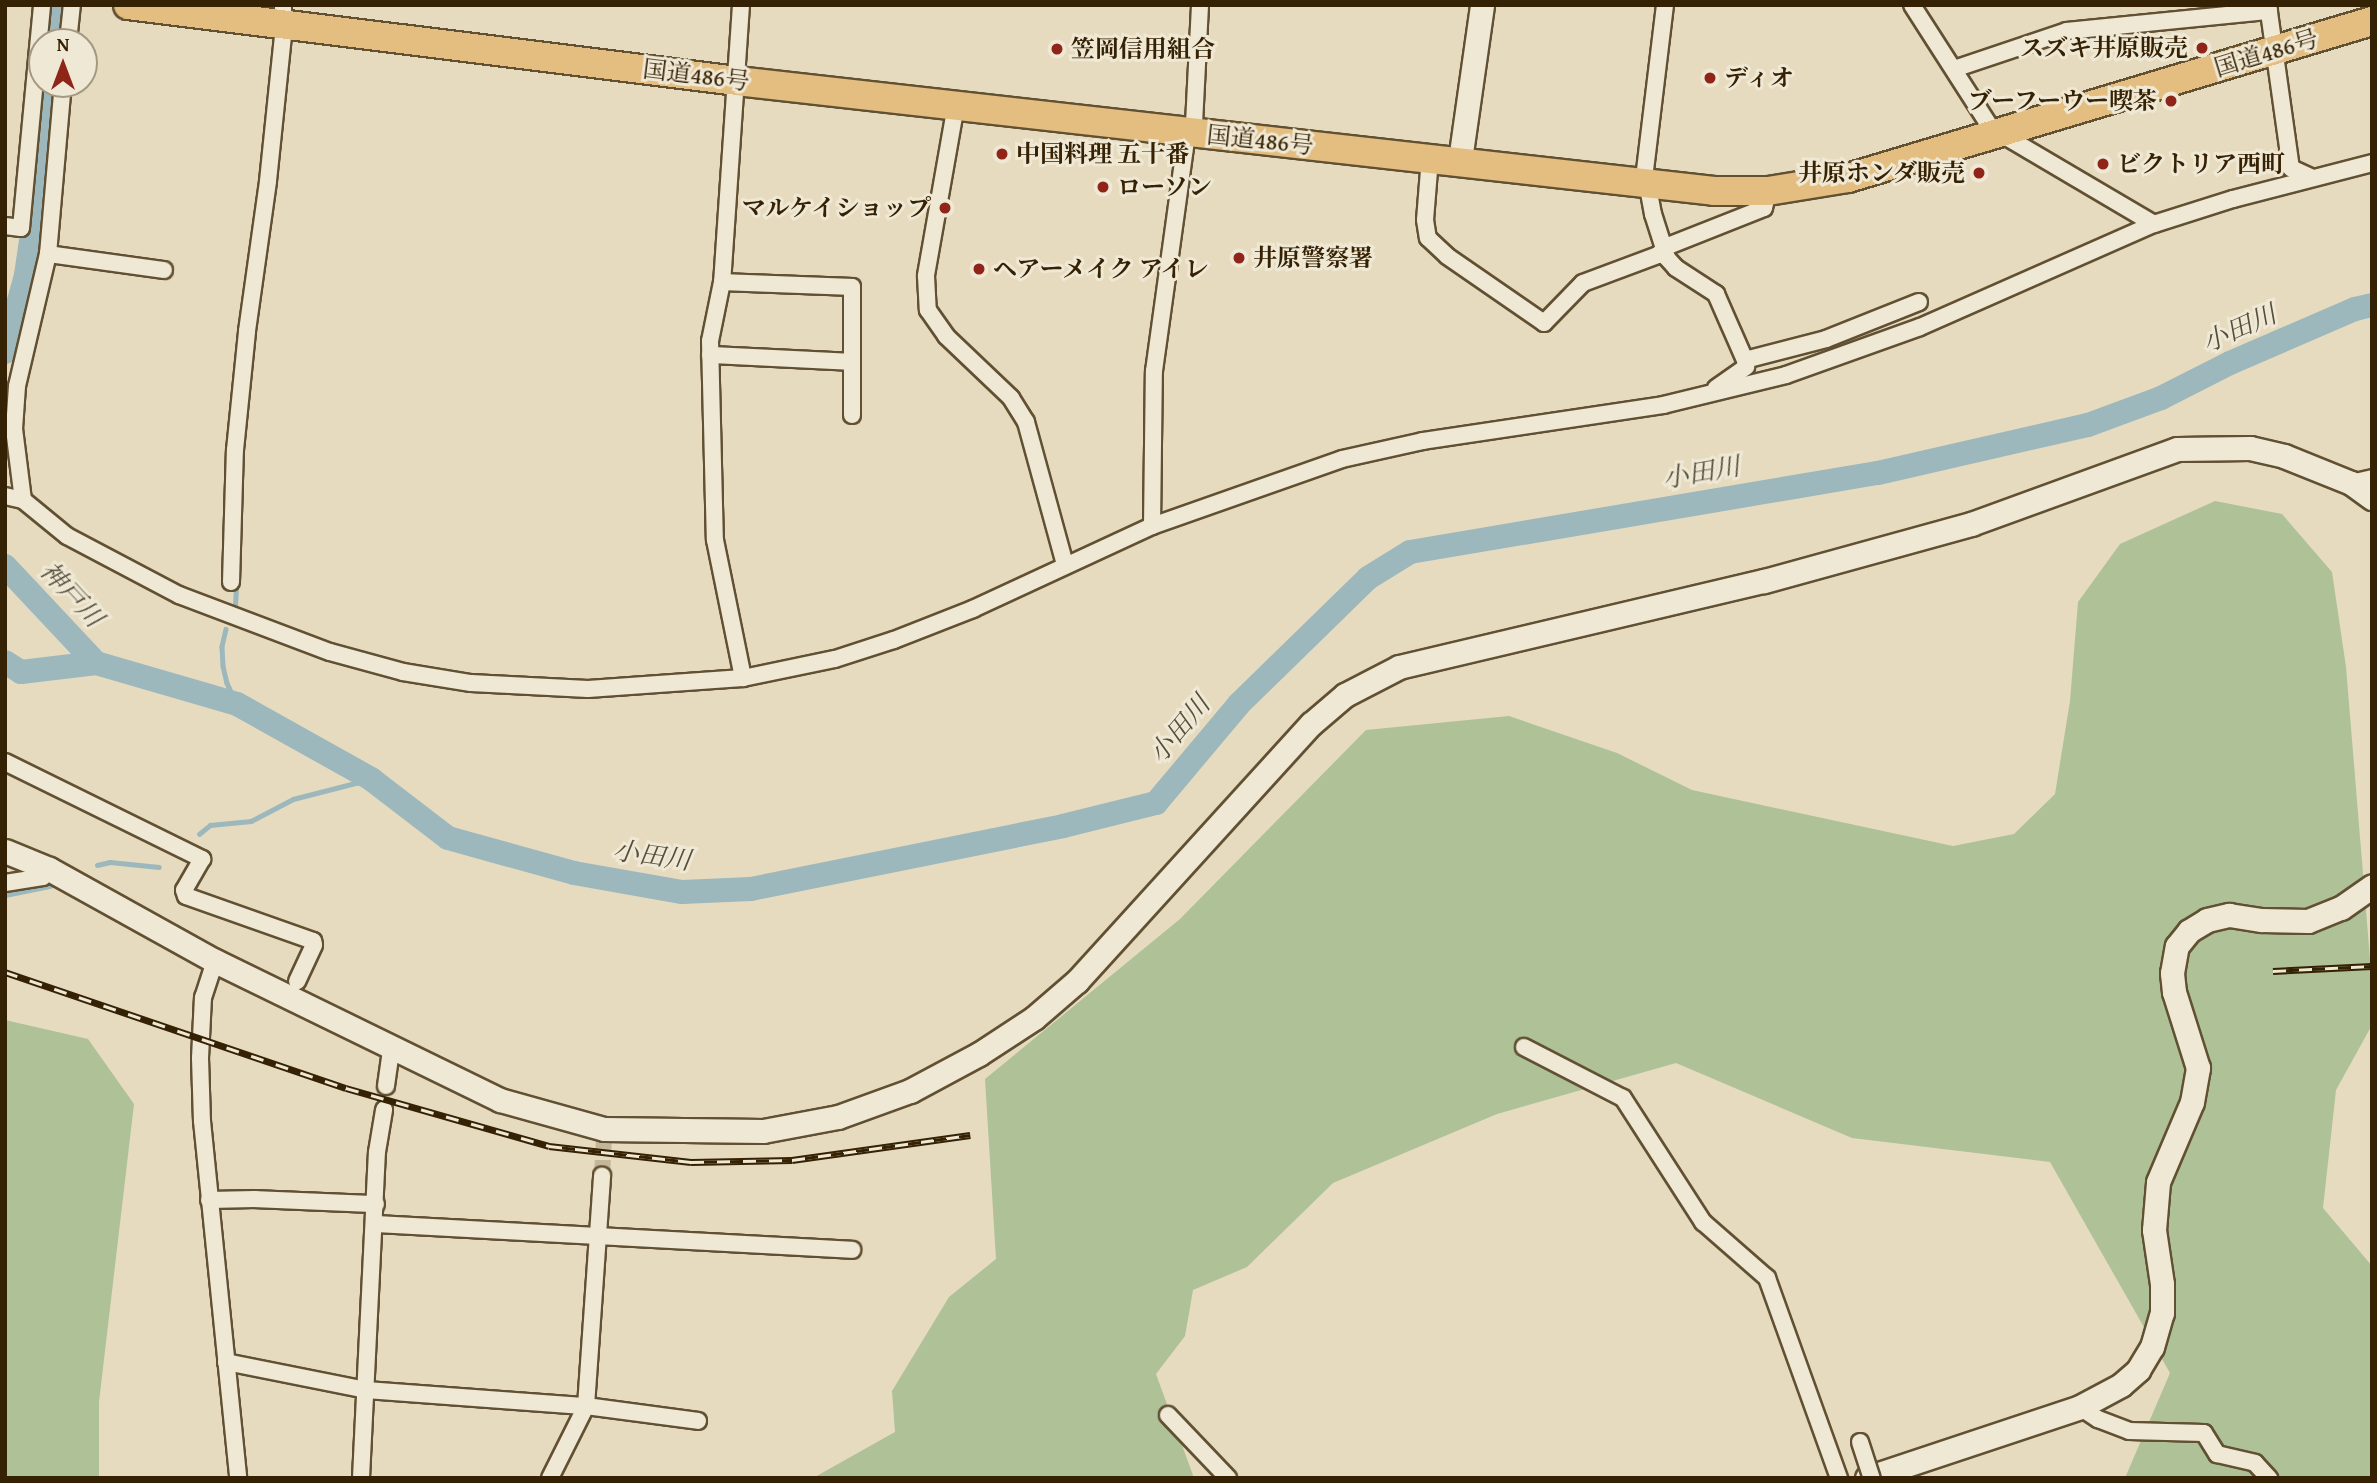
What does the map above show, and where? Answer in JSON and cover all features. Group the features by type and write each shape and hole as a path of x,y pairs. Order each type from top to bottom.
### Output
{"highway":[{"name":"国道486号","path":"128,5 283,14 737,80 1190,133 1460,160 1714,191 1768,191 1847,178 2372,21"}],"street":[{"path":"5,226 21,228 42,5"},
{"path":"70,28 72,5"},
{"path":"741,5 722,282 710,341 710,355 715,540 743,678"},
{"path":"1152,526 1154,371 1186,141 1194,124 1200,5"},
{"path":"1460,160 1482,5"},
{"path":"1665,5 1645,171 1663,250 1676,268 1716,294 1745,364"},
{"path":"1912,5 1928,34 1992,128 2154,224"},
{"path":"1954,69 2067,32 2269,8 2291,168 2310,177"},
{"path":"231,582 235,450 247,331 268,181 283,14"},
{"path":"62,98 48,254 17,386 13,498 67,536 179,596 330,652 404,672 471,683 588,689 743,678 835,659 894,640 973,609 1152,526 1274,482 1382,449 1663,405 1786,375 1920,327 2154,224 2310,177 2372,163"},
{"path":"956,105 926,276 928,310 946,336 1011,398 1026,422 1065,565"},
{"path":"1430,158 1425,220 1428,238 1447,256 1544,323 1583,283 1658,255 1663,250 1764,208 1768,191"},
{"path":"48,254 164,270"},
{"path":"722,282 852,287 852,415"},
{"path":"1712,394 1745,364 1826,339 1919,302"},
{"path":"1875,318 1920,327"},
{"path":"710,355 851,362"},
{"path":"1745,364 1786,375"},
{"path":"5,851 49,869 215,961 500,1100 604,1134 763,1131 838,1117 910,1091 979,1054 1034,1018 1077,981 1311,724 1345,695 1399,667 1764,581 1971,524 2178,449 2250,448 2284,456 2362,481 2372,498"},
{"path":"5,762 202,859 184,890 186,896 313,941 314,945 297,981"},
{"path":"5,883 43,877 49,869"},
{"path":"1860,1442 1870,1478 2080,1407 2121,1385 2138,1370 2152,1347 2162,1313 2162,1284 2154,1230 2158,1182 2192,1102 2198,1068 2174,992 2172,973 2177,946 2189,931 2207,919 2230,915 2262,920 2308,921 2341,908 2372,886"},
{"path":"215,961 204,989 200,1058 209,1200 238,1478"},
{"path":"1524,1047 1623,1098 1703,1222 1767,1278 1839,1478"},
{"path":"386,1086 391,1049"},
{"path":"361,1478 377,1152 384,1110"},
{"path":"550,1478 586,1406 602,1176"},
{"path":"209,1200 255,1199 376,1204"},
{"path":"375,1224 852,1250"},
{"path":"226,1362 366,1390 586,1406 698,1421"},
{"path":"2080,1407 2098,1419 2129,1431 2204,1433 2217,1454 2255,1463 2269,1478"},
{"path":"1168,1415 1228,1478"}],"green space":[{"path":"2215,501 2282,514 2332,572 2346,667 2372,983 2372,1025 2336,1090 2323,1208 2372,1266 2372,1478 2125,1478 2170,1373 2050,1162 1852,1138 1676,1063 1497,1114 1333,1183 1247,1267 1193,1290 1185,1336 1156,1374 1194,1478 813,1478 895,1432 892,1391 949,1297 996,1259 985,1079 1180,919 1366,730 1509,716 1617,753 1692,790 1953,846 2014,834 2055,794 2070,701 2078,602 2120,544"},
{"path":"5,1020 88,1039 134,1104 99,1402 99,1478 5,1478"}],"waterway":[{"name":"神戸川","path":"53,28 54,5"},
{"name":"神戸川","path":"5,352 26,275 42,165 48,98"},
{"name":"小田川","path":"5,662 21,672 96,663 237,704 371,779 448,838 574,873 682,892 751,889 1063,826 1156,803 1239,704 1368,578 1410,552 1878,473 2088,425 2161,398 2230,363 2355,309 2372,305"},
{"name":"神戸川","path":"5,566 96,663"},
{"path":"235,606 236,584"},
{"path":"226,629 222,647 223,666 227,683 237,704"},
{"path":"199,834 210,825 251,821 293,799 371,779"},
{"path":"97,865 110,862 159,867"},
{"path":"5,895 50,886"}],"tunnel":[{"path":"602,1176 604,1139"}],"railway":[{"path":"2273,971 2372,966"},
{"path":"5,972 346,1088 549,1146 691,1162 792,1160 970,1135"}],"place":[{"name":"スズキ井原販売","path":"2202,48"},
{"name":"笠岡信用組合","path":"1057,49"},
{"name":"ディオ","path":"1710,78"},
{"name":"ブーフーウー喫茶","path":"2171,101"},
{"name":"中国料理 五十番","path":"1002,154"},
{"name":"ビクトリア西町","path":"2103,164"},
{"name":"井原ホンダ販売","path":"1979,173"},
{"name":"ローソン","path":"1103,187"},
{"name":"マルケイショップ","path":"945,208"},
{"name":"井原警察署","path":"1239,258"},
{"name":"ヘアーメイク アイレ","path":"979,269"}]}
